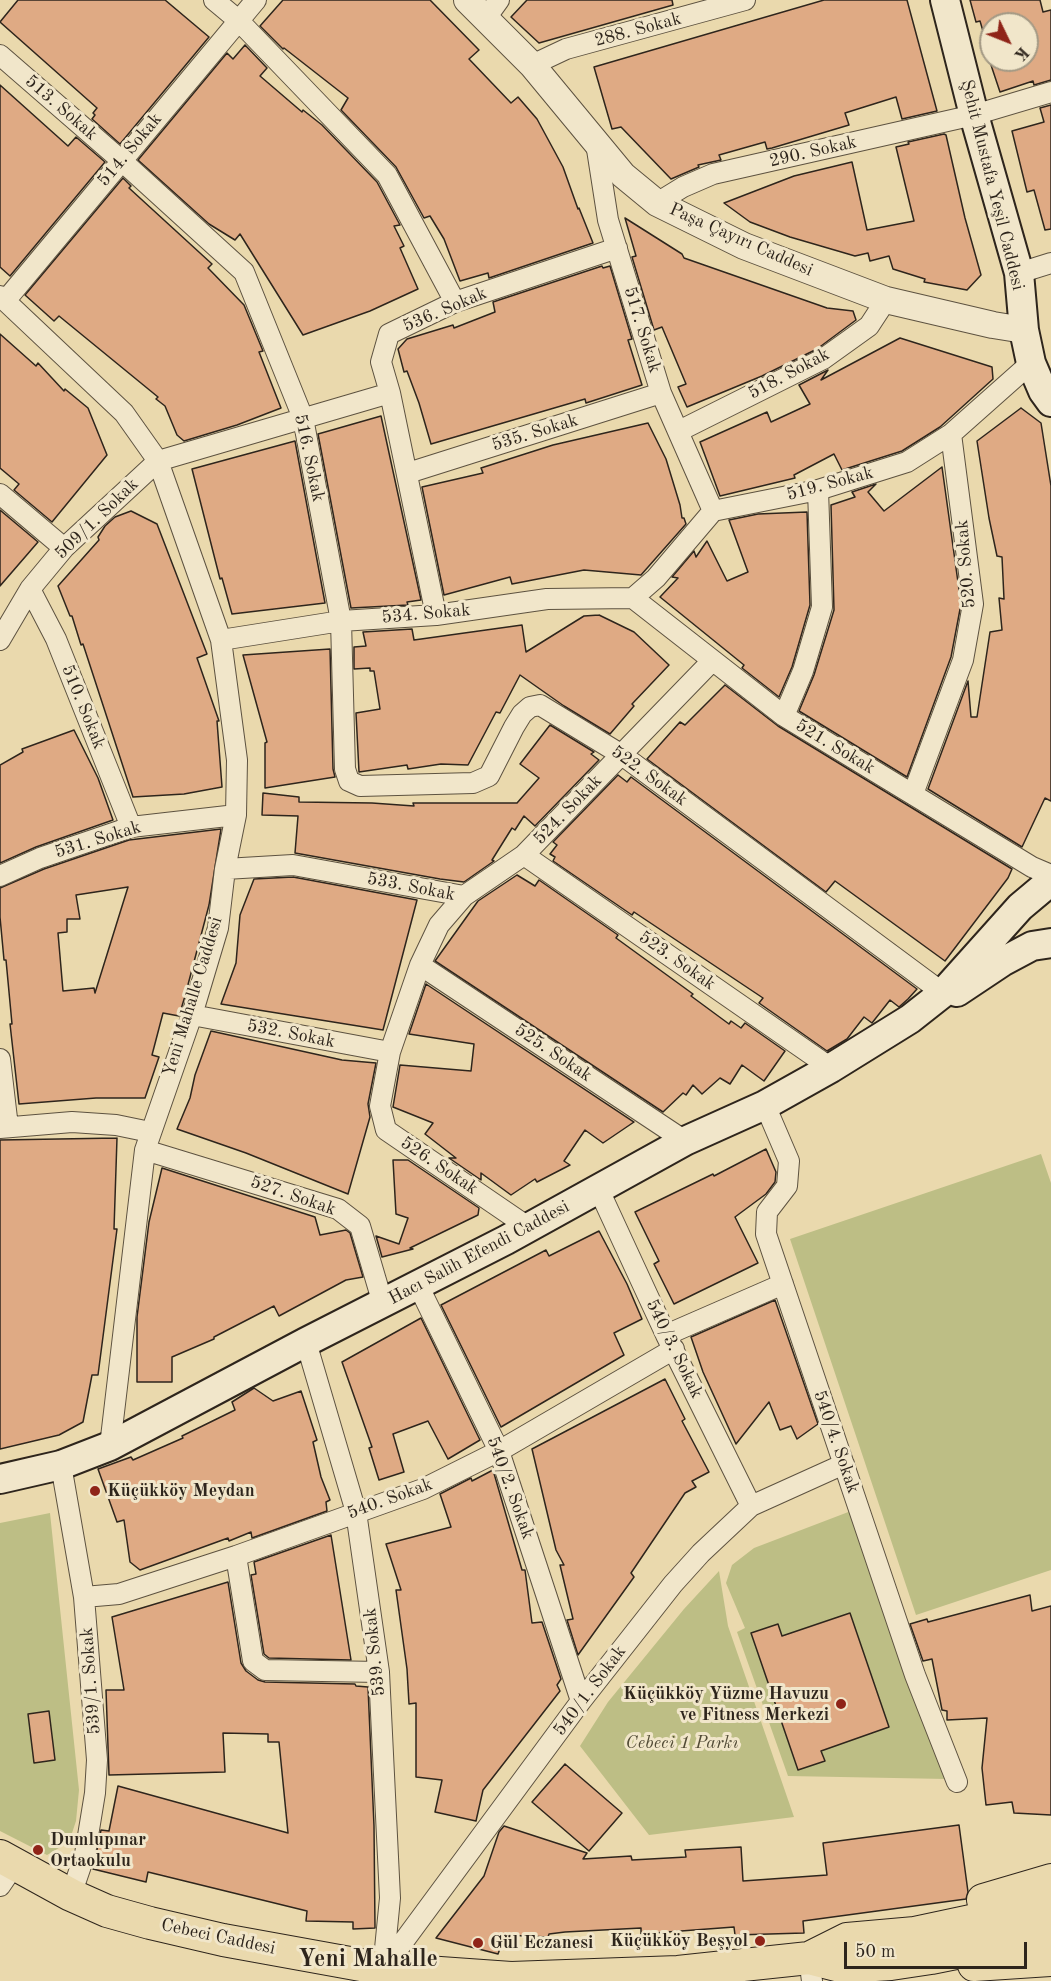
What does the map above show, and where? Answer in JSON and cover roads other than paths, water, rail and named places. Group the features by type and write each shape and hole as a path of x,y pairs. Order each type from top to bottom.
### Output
{"main road":[{"name":"Şehit Mustafa Yeşil Caddesi","path":"945,0 974,115 1019,273 1024,330 1031,363 1043,391 1051,402"},
{"path":"1024,330 1051,338"},
{"path":"943,993 1020,907 1051,881"},
{"path":"943,993 958,992 1002,962 1032,946 1051,944"},
{"name":"Hacı Salih Efendi Caddesi","path":"0,1479 61,1465 110,1446 599,1190 685,1141 765,1105 831,1068 910,1019 943,993"},
{"name":"Cebeci Caddesi","path":"5,1869 107,1911 150,1923 379,1975 511,1979 679,1976 810,1970 847,1939 923,1945 1051,1934"},
{"path":"1051,1880 987,1898 956,1911 923,1945 978,1965 1051,1960"},
{"name":"Cebeci Caddesi","path":"923,1945 1051,1904"}],"street":[{"path":"214,0 238,20 387,175 455,302"},
{"name":"514. Sokak","path":"2,299 256,0"},
{"name":"Paşa Çayırı Caddesi","path":"467,0 493,9 532,65 623,175 657,203 744,246 885,300 983,323 1024,330"},
{"name":"288. Sokak","path":"532,65 566,49 745,0"},
{"name":"513. Sokak","path":"0,56 122,160"},
{"name":"290. Sokak","path":"657,203 683,187 713,174 974,115 1051,92"},
{"name":"517. Sokak","path":"596,143 608,220 662,393 713,511"},
{"name":"516. Sokak","path":"122,160 244,272 303,418 341,621 345,769 349,781"},
{"name":"536. Sokak","path":"390,393 381,362 389,334 455,302 617,248"},
{"path":"1019,273 1051,263"},
{"name":"Yeni Mahalle Caddesi","path":"2,299 124,412 158,461 221,640 237,760 236,815 225,868 218,928 192,1015 148,1141 110,1446"},
{"name":"518. Sokak","path":"678,431 824,359 869,326 885,300"},
{"name":"519. Sokak","path":"713,511 818,490 907,462 951,434 1031,363"},
{"path":"158,461 390,393 436,615"},
{"name":"535. Sokak","path":"408,473 662,393"},
{"name":"520. Sokak","path":"913,794 963,660 973,604 951,434"},
{"name":"509/1. Sokak","path":"0,640 30,589 64,548 158,461"},
{"path":"784,716 803,671 822,607 818,490"},
{"path":"0,494 64,548"},
{"path":"633,597 656,578 713,511"},
{"name":"510. Sokak","path":"30,589 56,639 130,827"},
{"name":"534. Sokak","path":"221,640 341,621 436,615 547,599 633,597"},
{"name":"521. Sokak","path":"633,597 784,716 1032,867 1051,875"},
{"name":"524. Sokak","path":"464,896 524,855 712,661"},
{"name":"522. Sokak","path":"349,781 360,786 472,783 489,776 522,714 530,707 540,705 622,754 943,993"},
{"name":"531. Sokak","path":"0,876 40,858 130,827 236,815"},
{"name":"523. Sokak","path":"524,855 831,1068"},
{"name":"533. Sokak","path":"225,868 293,866 464,896"},
{"name":"533. Sokak","path":"390,1052 420,965 439,925 464,896"},
{"name":"525. Sokak","path":"420,965 685,1141"},
{"name":"532. Sokak","path":"192,1015 390,1052"},
{"name":"526. Sokak","path":"390,1052 381,1106 386,1130 528,1227"},
{"path":"0,1059 4,1127"},
{"name":"540/4. Sokak","path":"765,1105 789,1161 787,1186 767,1212 766,1234 915,1675 957,1782"},
{"name":"527. Sokak","path":"4,1127 72,1122 116,1125 148,1141 338,1209 360,1226 383,1304"},
{"name":"540/3. Sokak","path":"599,1190 670,1342 752,1506"},
{"name":"540/2. Sokak","path":"418,1284 499,1451 581,1701"},
{"name":"540. Sokak","path":"84,1598 119,1594 236,1556 423,1489 499,1451 670,1342 783,1284"},
{"name":"539. Sokak","path":"306,1342 356,1512 379,1672 390,1898 379,1975"},
{"name":"540/1. Sokak","path":"379,1975 581,1701 673,1584 701,1553 752,1506 844,1464"},
{"name":"539/1. Sokak","path":"61,1465 84,1598 97,1760 95,1793 85,1854 71,1895"},
{"path":"236,1556 253,1661 265,1670 379,1672"}],"place":[{"name":"Küçükköy Meydan","path":"95,1491"},
{"name":"Küçükköy Yüzme Havuzu ve Fitness Merkezi","path":"841,1704"},
{"name":"Dumlupınar Ortaokulu","path":"38,1850"},
{"name":"Küçükköy Beşyol","path":"760,1941"},
{"name":"Gül Eczanesi","path":"478,1943"}],"district":[{"name":"Yeni Mahalle","path":"368,1960"}],"park label":[{"name":"Cebeci 1 Parkı","path":"682,1743"}]}
